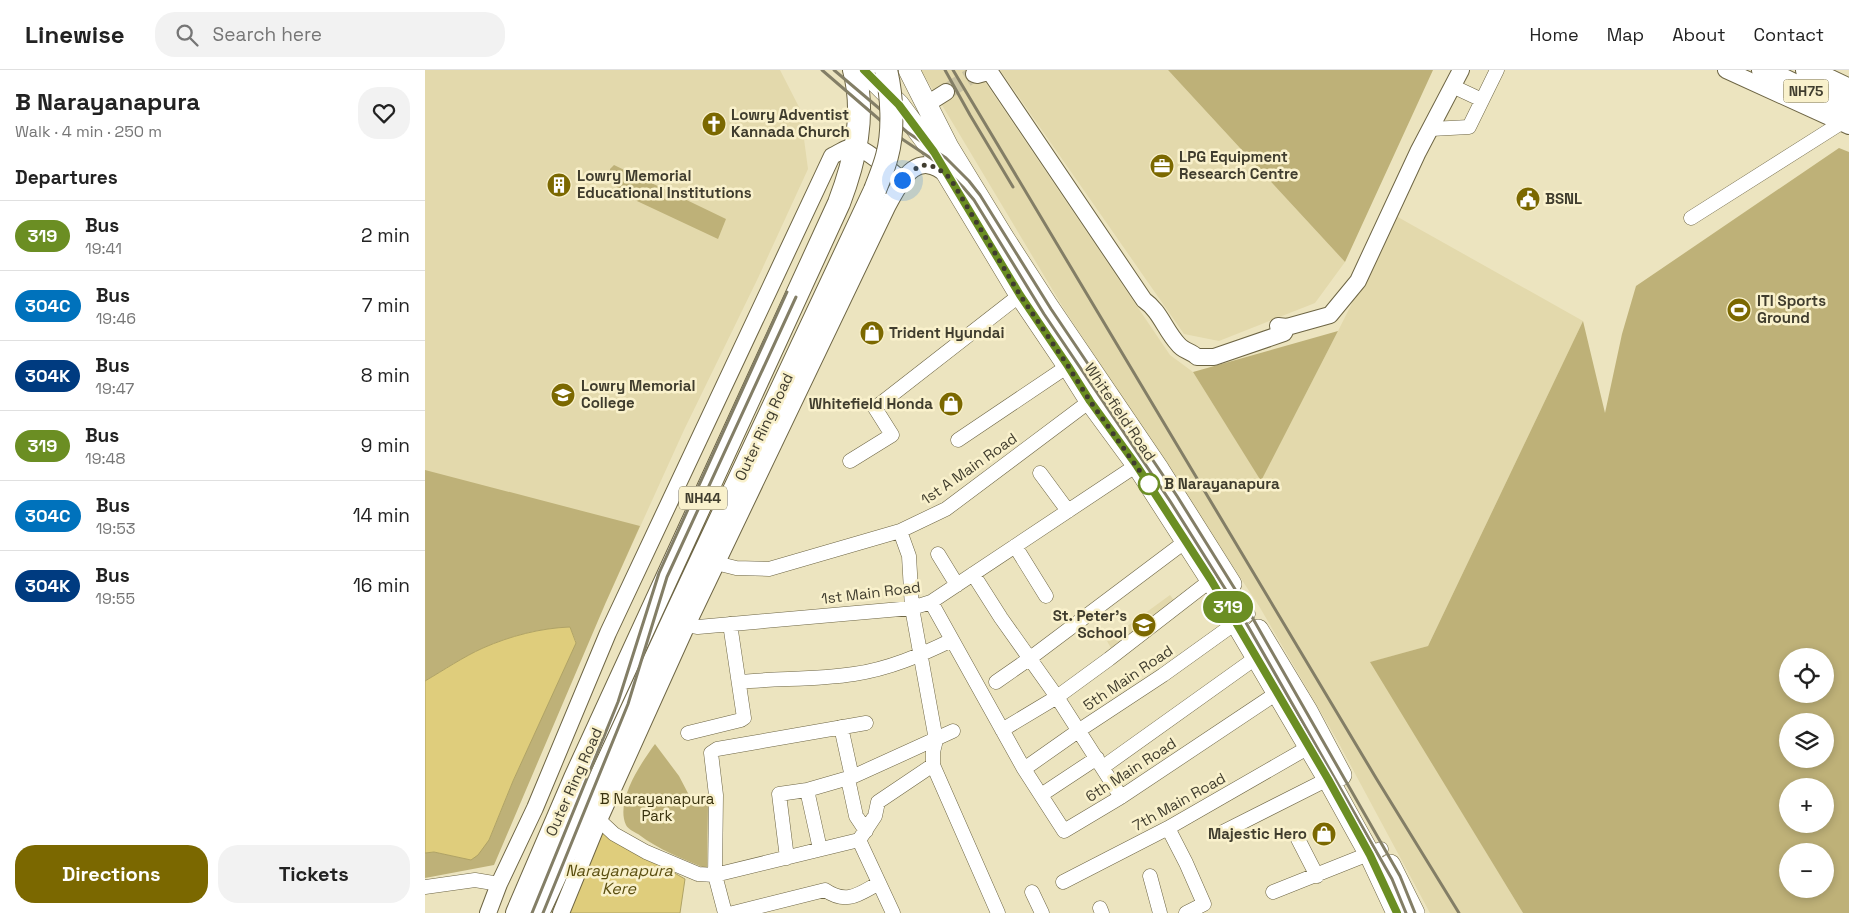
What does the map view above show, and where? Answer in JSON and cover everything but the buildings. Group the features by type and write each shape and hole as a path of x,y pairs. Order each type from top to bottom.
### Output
{"highway":[{"name":"Outer Ring Road","path":"517,913 575,778 839,203 851,171 859,114 854,70"},
{"name":"Outer Ring Road","path":"538,913 875,190 888,155 891,94 886,70"},
{"name":"NH75","path":"1763,70 1846,120"},
{"name":"NH75","path":"1807,70 1849,90"}],"main road":[{"name":"Whitefield Road","path":"864,70 908,116 950,178 1020,295 1090,401 1137,466 1211,580 1243,618 1257,657 1277,693 1328,779 1375,852 1407,895 1414,913"},
{"name":"Whitefield Road","path":"909,70 948,147 1013,252 1047,306 1159,470 1243,618 1307,712 1375,852 1397,913"}],"street":[{"path":"979,70 974,74 988,72 992,75 1145,300 1153,306 1179,346 1192,352 1198,348 1212,348 1224,345 1281,325 1287,327 1330,315 1358,281 1418,152 1461,70"},
{"path":"993,70 1151,296 1153,306"},
{"path":"1431,129 1469,127 1497,70"},
{"path":"1726,70 1846,120"},
{"path":"1452,86 1482,100"},
{"path":"927,104 945,92"},
{"path":"1691,218 1846,120"},
{"path":"488,913 499,884 535,808 608,633 832,156 855,147 873,156 902,180"},
{"path":"561,913 599,820 687,625 887,207 902,180 913,169 921,165 930,164 950,178"},
{"path":"850,461 892,435 875,408 1020,295"},
{"path":"958,440 1068,366"},
{"name":"1st A Main Road","path":"717,563 736,568 769,569 900,531 946,509 1090,401"},
{"name":"1st Main Road","path":"687,625 698,627 912,608 931,602 1137,466"},
{"path":"1040,473 1068,511"},
{"path":"900,531 909,556 912,608 935,740 933,765 998,913"},
{"path":"995,682 1029,659 1185,541"},
{"path":"1015,546 1046,596"},
{"path":"938,554 957,585"},
{"path":"973,574 1029,659 1057,697 1121,797"},
{"path":"1002,730 1057,697 1211,580"},
{"name":"6th Main Road","path":"931,602 1024,769 1064,831 1121,797 1277,693"},
{"name":"5th Main Road","path":"1024,769 1163,675 1243,618"},
{"path":"688,733 744,718 729,624"},
{"path":"739,682 854,674 873,670 921,654 952,640"},
{"path":"1041,795 1100,763 1257,657"},
{"path":"725,913 715,875 716,795 711,753 717,750 866,723"},
{"path":"841,727 856,816 879,884 893,913"},
{"path":"787,858 779,794 807,790 850,778 953,731"},
{"name":"7th Main Road","path":"1063,882 1168,828 1309,747"},
{"path":"599,820 614,834 646,852 698,874 715,875 787,858 863,836 875,816 878,802 933,765"},
{"path":"1223,832 1328,779"},
{"path":"807,790 820,849"},
{"path":"1168,828 1190,870 1206,908 1186,913"},
{"path":"1298,839 1317,876"},
{"path":"1273,892 1375,852"},
{"path":"1150,876 1160,913"},
{"path":"425,887 475,880 499,884"},
{"path":"733,913 825,890 843,898 851,898 879,884"},
{"path":"1032,892 1042,913"}],"shaded area":[{"name":"Lowry Memorial College","path":"425,70 780,70 800,109 808,169 758,278 684,430 606,602 425,662"},
{"path":"921,70 977,70 1170,355 1193,372 1261,480 1396,216 1583,321 1428,646 1371,662 1523,913 1430,913 1337,740 1259,606 1064,309"},
{"name":"LPG Equipment Research Centre","path":"1000,70 1168,70 1345,262 1315,303 1219,341 1184,334"},
{"name":"St. Peter's School","path":"1170,595 1180,608 1116,657 1107,641"}],"green space":[{"path":"1168,70 1433,70 1345,262"},
{"path":"1839,148 1849,152 1849,913 1523,913 1370,662 1428,646 1583,321 1605,413 1622,334 1636,286"},
{"path":"614,165 726,219 718,239 622,194 610,178 610,169"},
{"path":"1338,331 1261,481 1193,372"},
{"path":"425,470 640,526 494,865 425,878 425,853 434,852 463,858 489,840 513,781 576,642 570,627 526,633 483,648 425,681"},
{"name":"B Narayanapura Park","path":"655,744 679,776 691,799 708,805 707,869 654,845 626,825 624,805 627,794 643,761"}],"water":[{"path":"570,627 576,643 513,781 489,840 478,855 471,860 434,852 425,853 425,681 468,655 493,644 537,631"},
{"name":"Narayanapura Kere","path":"601,831 685,879 680,913 567,913"}],"tunnel":[{"path":"946,92 974,74"}],"railway":[{"path":"822,70 902,139 941,165 974,200 1044,314 1170,501 1241,614 1392,879 1406,913"},
{"path":"834,70 907,132 946,158 980,195 1051,309 1177,496 1248,610 1400,876 1415,913"},
{"path":"945,70 1013,187"},
{"path":"953,70 1376,778 1459,913"},
{"path":"532,913 618,702 659,573 787,292"},
{"path":"543,913 628,704 667,577 796,297"}],"bus line":[{"name":"319","path":"864,70 899,105 934,152 1020,295 1090,401 1137,466 1211,580 1328,779 1370,855 1397,913"}],"place":[{"name":"Lowry Adventist Kannada Church","path":"714,124"},
{"name":"LPG Equipment Research Centre","path":"1162,166"},
{"name":"Lowry Memorial Educational Institutions","path":"559,185"},
{"name":"BSNL","path":"1528,199"},
{"name":"ITI Sports Ground","path":"1739,310"},
{"name":"Trident Hyundai","path":"872,333"},
{"name":"Lowry Memorial College","path":"563,395"},
{"name":"Whitefield Honda","path":"951,404"},
{"name":"B Narayanapura","path":"1149,484"},
{"name":"St. Peter's School","path":"1144,625"},
{"name":"Majestic Hero","path":"1324,834"}],"route":[{"path":"902,180 913,169 921,165 930,164 950,178 1020,295 1090,401 1149,484"}]}
